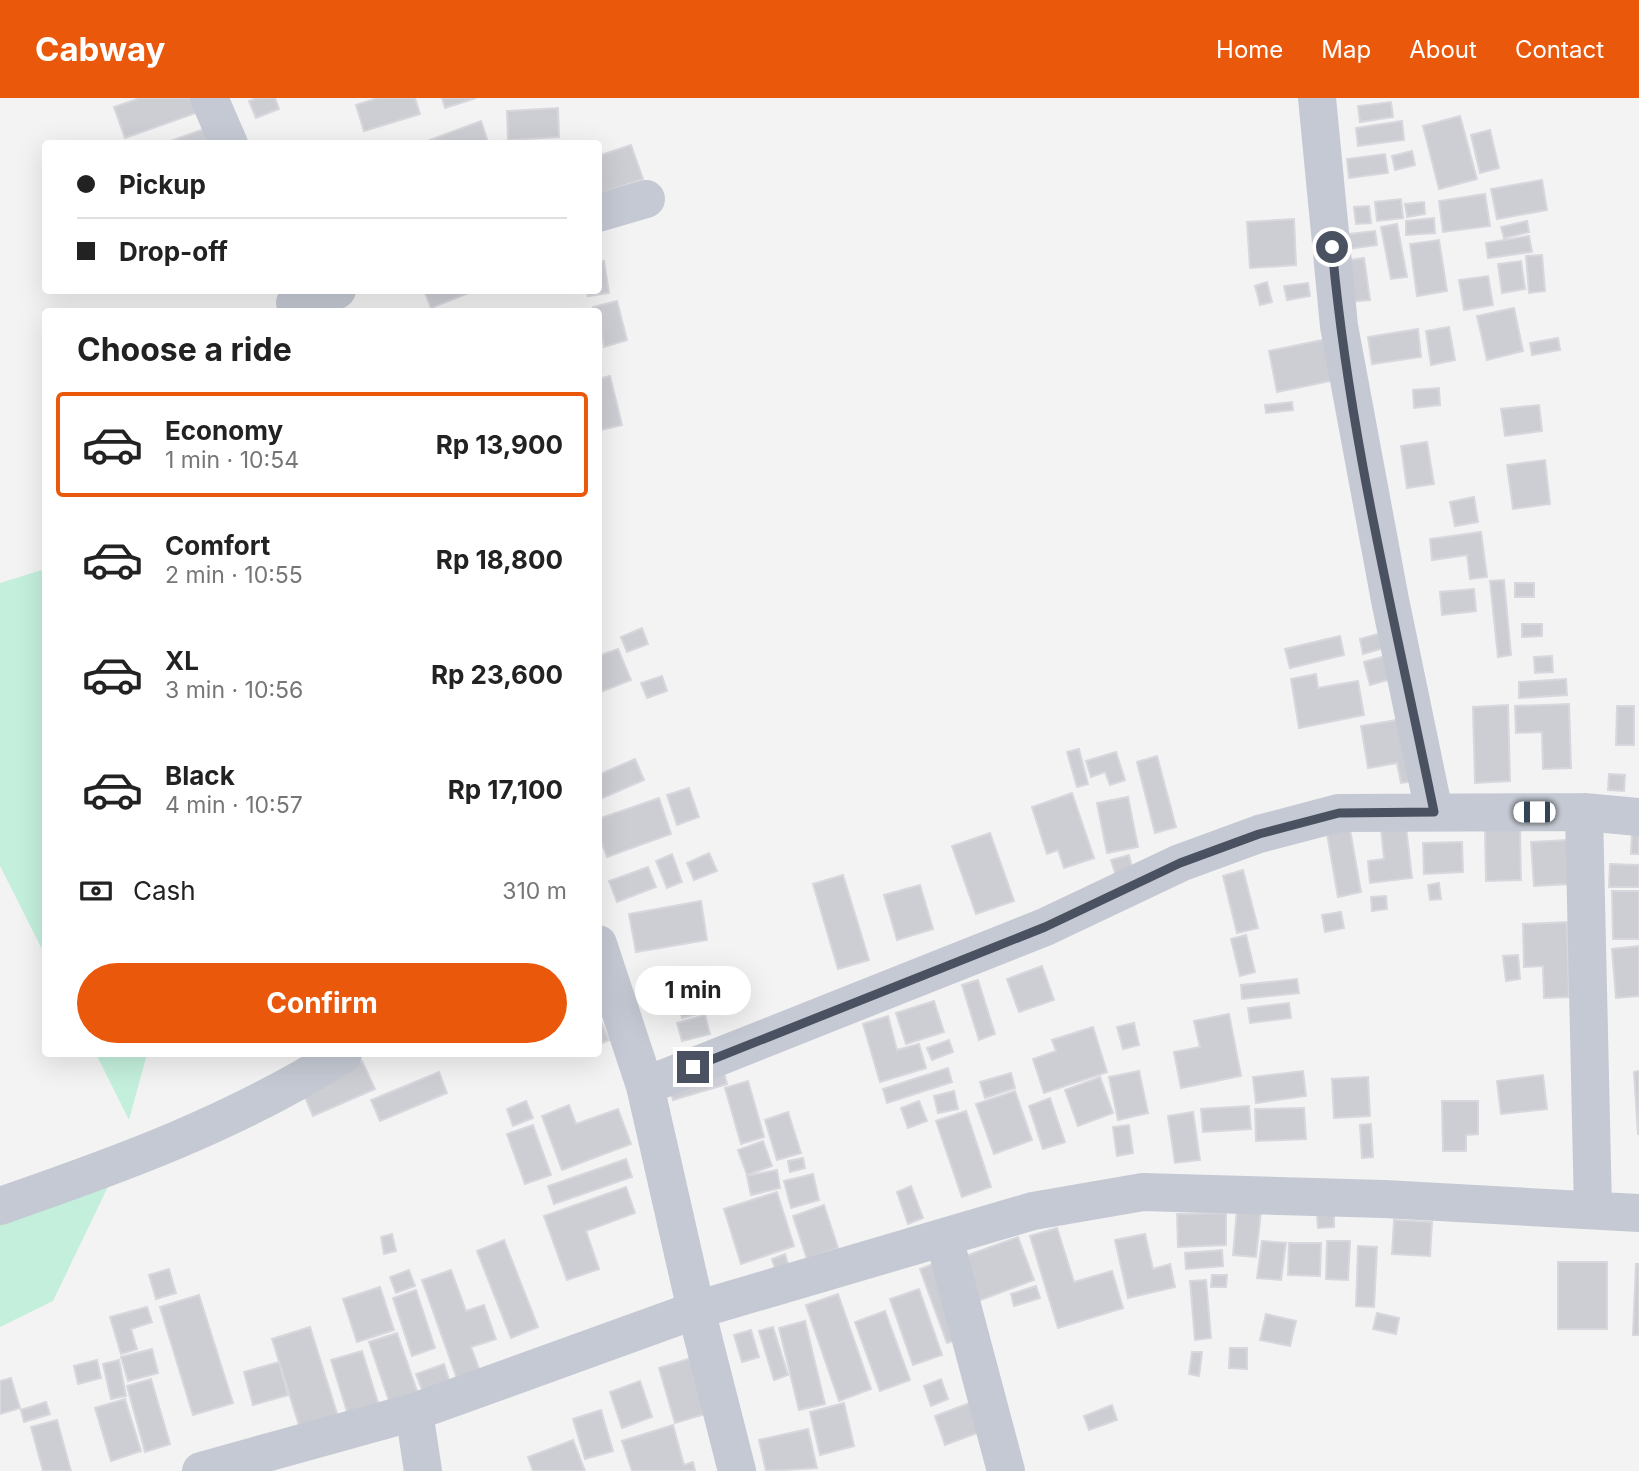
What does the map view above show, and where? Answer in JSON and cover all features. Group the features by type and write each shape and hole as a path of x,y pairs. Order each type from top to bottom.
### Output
{"street":[{"path":"209,98 227,140"},
{"path":"1317,98 1339,326 1390,600 1434,812"},
{"path":"602,213 646,200"},
{"path":"294,302 323,294"},
{"path":"1584,812 1593,1210"},
{"path":"645,1086 1045,927 1180,863 1259,834 1339,813 1584,812 1639,817"},
{"path":"602,956 645,1086 696,1310 737,1471"},
{"path":"0,1206 216,1124 301,1081 338,1057"},
{"path":"201,1471 414,1412 696,1310 1033,1210 1143,1192 1384,1199 1639,1213"},
{"path":"944,1238 1006,1471"},
{"path":"414,1412 422,1471"}],"green space":[{"path":"42,570 42,949 0,866 0,583"},
{"path":"98,1057 146,1057 129,1120"},
{"path":"116,1170 53,1301 0,1327 0,1209"}],"building":[{"path":"140,98 191,98 196,113 125,138 114,107"},
{"path":"275,98 279,109 256,118 249,101"},
{"path":"378,98 415,98 420,114 364,131 356,105"},
{"path":"442,98 476,98 445,108"},
{"path":"1391,102 1393,117 1360,122 1358,106"},
{"path":"558,108 559,137 508,140 507,111"},
{"path":"1460,116 1477,179 1439,189 1423,126"},
{"path":"481,121 487,140 430,140"},
{"path":"1402,121 1404,140 1358,146 1356,128"},
{"path":"210,127 215,140 173,140"},
{"path":"1490,130 1499,168 1480,173 1471,135"},
{"path":"631,145 643,179 602,193 602,155"},
{"path":"1412,151 1415,165 1395,170 1392,156"},
{"path":"1385,154 1388,173 1349,178 1347,159"},
{"path":"1542,180 1547,210 1497,219 1491,189"},
{"path":"1485,194 1490,226 1443,232 1439,201"},
{"path":"1401,199 1403,218 1377,221 1375,202"},
{"path":"1424,202 1425,214 1407,217 1405,204"},
{"path":"1369,206 1371,223 1356,224 1354,207"},
{"path":"1434,218 1435,233 1406,235 1406,221"},
{"path":"1294,219 1296,265 1250,268 1247,222"},
{"path":"1527,221 1529,232 1504,238 1501,227"},
{"path":"1397,224 1407,277 1391,279 1381,227"},
{"path":"1375,231 1377,245 1341,250 1340,235"},
{"path":"1529,236 1532,252 1488,258 1486,243"},
{"path":"1439,240 1447,291 1417,296 1410,244"},
{"path":"1542,255 1545,291 1529,293 1526,256"},
{"path":"1364,258 1370,300 1347,302 1342,261"},
{"path":"602,261 609,293 602,294"},
{"path":"1521,261 1525,289 1502,293 1498,264"},
{"path":"1488,276 1493,305 1464,310 1459,280"},
{"path":"1267,282 1272,302 1260,305 1255,286"},
{"path":"1308,283 1310,296 1287,300 1284,286"},
{"path":"426,294 466,294 431,308"},
{"path":"617,301 627,340 604,347 602,308 593,307"},
{"path":"1514,308 1523,351 1487,360 1477,316"},
{"path":"1449,327 1455,360 1431,365 1426,331"},
{"path":"1418,329 1421,357 1372,364 1368,337"},
{"path":"1558,338 1560,350 1532,355 1530,343"},
{"path":"1327,339 1335,380 1277,392 1269,351"},
{"path":"610,376 622,425 602,430 602,378"},
{"path":"1439,388 1440,405 1414,408 1413,390"},
{"path":"1292,402 1293,410 1266,413 1265,405"},
{"path":"1539,405 1542,431 1505,436 1501,409"},
{"path":"1427,442 1434,484 1407,488 1401,446"},
{"path":"1545,460 1550,504 1513,509 1507,465"},
{"path":"1474,497 1478,522 1455,526 1450,502"},
{"path":"1481,532 1487,577 1470,579 1467,555 1432,560 1430,539"},
{"path":"1504,580 1511,655 1498,657 1490,581"},
{"path":"1515,583 1534,583 1534,597 1515,597"},
{"path":"1474,589 1476,611 1442,615 1440,592"},
{"path":"1522,624 1542,624 1542,636 1522,637"},
{"path":"642,628 648,644 627,652 621,637"},
{"path":"1392,630 1395,645 1363,654 1360,639"},
{"path":"1340,636 1344,655 1290,668 1285,649"},
{"path":"618,649 631,680 602,691 602,655"},
{"path":"1396,653 1402,676 1370,685 1364,662"},
{"path":"1552,656 1553,672 1535,673 1534,657"},
{"path":"1316,674 1318,688 1358,681 1364,715 1299,728 1291,679"},
{"path":"662,676 667,691 647,698 641,683"},
{"path":"1566,679 1567,695 1519,698 1519,682"},
{"path":"1569,704 1571,768 1543,769 1542,732 1516,733 1515,706"},
{"path":"1508,705 1510,781 1475,783 1473,707"},
{"path":"1617,706 1634,706 1634,745 1616,745"},
{"path":"1414,717 1424,780 1401,783 1397,763 1368,768 1361,726"},
{"path":"1079,749 1088,784 1077,787 1067,752"},
{"path":"1116,752 1125,780 1110,785 1105,772 1091,777 1086,761"},
{"path":"1157,756 1176,827 1155,833 1137,762"},
{"path":"635,759 644,780 602,798 602,773"},
{"path":"1609,774 1625,775 1624,791 1608,790"},
{"path":"689,788 699,817 677,825 667,795"},
{"path":"1072,793 1094,858 1064,868 1058,850 1047,854 1032,807"},
{"path":"1128,797 1138,847 1107,853 1097,803"},
{"path":"659,798 671,834 607,857 602,844 602,818"},
{"path":"1349,824 1361,892 1338,897 1326,828"},
{"path":"1406,827 1412,878 1370,883 1368,861 1384,859 1381,829"},
{"path":"1520,828 1521,880 1486,881 1485,829"},
{"path":"1632,832 1639,832 1639,854 1631,854"},
{"path":"990,833 1014,901 976,914 952,846"},
{"path":"1568,840 1570,884 1534,886 1531,842"},
{"path":"1462,842 1463,872 1424,874 1423,843"},
{"path":"709,853 717,871 694,880 687,863"},
{"path":"672,854 682,882 667,888 656,861"},
{"path":"1129,855 1133,871 1116,876 1111,860"},
{"path":"1610,864 1639,865 1639,887 1609,887"},
{"path":"648,867 656,887 617,902 609,881"},
{"path":"1243,870 1258,928 1237,933 1223,876"},
{"path":"843,875 869,960 838,969 813,884"},
{"path":"1439,883 1441,899 1430,900 1428,885"},
{"path":"920,885 933,929 897,940 884,895"},
{"path":"1612,891 1639,891 1639,939 1613,939"},
{"path":"1386,896 1387,909 1372,911 1371,897"},
{"path":"701,901 707,940 636,952 629,914"},
{"path":"1341,912 1344,928 1325,932 1322,915"},
{"path":"1567,922 1569,997 1544,998 1543,966 1524,967 1523,924"},
{"path":"1246,935 1255,972 1240,976 1231,939"},
{"path":"1639,946 1639,996 1616,998 1612,949"},
{"path":"1518,955 1520,979 1506,981 1503,956"},
{"path":"1042,966 1054,1000 1019,1012 1007,979"},
{"path":"719,973 728,1006 682,1018 673,984"},
{"path":"1297,979 1299,993 1242,999 1241,985"},
{"path":"978,980 995,1034 979,1040 962,985"},
{"path":"934,1001 944,1032 906,1044 896,1013"},
{"path":"1289,1003 1291,1018 1250,1023 1248,1008"},
{"path":"1229,1014 1241,1076 1181,1088 1174,1052 1200,1047 1194,1021"},
{"path":"705,1015 710,1034 682,1041 677,1023"},
{"path":"888,1016 897,1050 919,1044 926,1068 880,1082 863,1024"},
{"path":"1134,1023 1139,1045 1123,1049 1117,1027"},
{"path":"602,1024 609,1040 602,1043"},
{"path":"1093,1027 1107,1072 1044,1093 1033,1059 1056,1051 1052,1040"},
{"path":"949,1040 953,1052 932,1060 927,1048"},
{"path":"362,1061 375,1089 313,1116 301,1088"},
{"path":"948,1068 952,1082 887,1103 883,1089"},
{"path":"723,1069 727,1084 673,1100 669,1085"},
{"path":"1139,1071 1148,1113 1118,1120 1109,1077"},
{"path":"1303,1071 1306,1096 1256,1103 1253,1077"},
{"path":"1639,1071 1639,1134 1638,1134 1634,1072"},
{"path":"439,1072 447,1093 380,1121 371,1100"},
{"path":"1011,1073 1015,1088 985,1098 980,1082"},
{"path":"1543,1075 1547,1109 1501,1114 1497,1081"},
{"path":"1100,1077 1113,1113 1078,1126 1065,1090"},
{"path":"1368,1077 1370,1116 1334,1118 1332,1079"},
{"path":"748,1081 764,1137 741,1144 725,1088"},
{"path":"954,1091 958,1109 938,1113 934,1096"},
{"path":"1015,1091 1032,1140 994,1154 976,1104"},
{"path":"1050,1098 1065,1142 1043,1149 1029,1106"},
{"path":"526,1101 533,1118 513,1126 507,1109"},
{"path":"919,1101 927,1121 908,1128 901,1108"},
{"path":"1442,1101 1478,1101 1478,1134 1466,1135 1466,1151 1443,1151"},
{"path":"569,1105 576,1124 618,1109 631,1144 562,1170 542,1116"},
{"path":"1249,1106 1251,1129 1203,1132 1201,1109"},
{"path":"1304,1108 1306,1139 1256,1141 1255,1109"},
{"path":"966,1111 991,1187 962,1197 936,1121"},
{"path":"788,1112 801,1153 777,1160 765,1120"},
{"path":"1193,1112 1200,1160 1175,1163 1168,1116"},
{"path":"1371,1124 1373,1157 1362,1158 1360,1125"},
{"path":"533,1125 551,1175 525,1184 507,1134"},
{"path":"1129,1125 1133,1153 1117,1156 1113,1127"},
{"path":"763,1141 772,1166 747,1175 738,1150"},
{"path":"803,1158 805,1168 790,1172 788,1161"},
{"path":"626,1159 632,1177 554,1204 548,1186"},
{"path":"777,1170 780,1188 751,1195 747,1176"},
{"path":"813,1174 819,1200 791,1208 784,1181"},
{"path":"911,1186 923,1218 908,1224 897,1192"},
{"path":"626,1187 635,1213 586,1231 599,1269 567,1280 544,1216"},
{"path":"777,1192 794,1246 741,1264 724,1209"},
{"path":"824,1205 838,1248 807,1259 793,1216"},
{"path":"1237,1209 1261,1211 1256,1257 1233,1255"},
{"path":"1226,1213 1226,1245 1178,1247 1177,1214"},
{"path":"1334,1214 1334,1227 1318,1228 1317,1215"},
{"path":"1394,1220 1432,1222 1430,1256 1392,1254"},
{"path":"1057,1228 1074,1282 1112,1271 1123,1308 1058,1328 1030,1236"},
{"path":"392,1234 396,1251 384,1254 381,1237"},
{"path":"1145,1234 1153,1269 1170,1264 1175,1287 1128,1298 1115,1240"},
{"path":"1018,1237 1034,1280 973,1303 957,1259"},
{"path":"504,1240 538,1327 511,1338 477,1251"},
{"path":"1262,1241 1286,1243 1281,1280 1257,1278"},
{"path":"1327,1241 1350,1241 1348,1280 1326,1279"},
{"path":"1289,1243 1321,1243 1320,1276 1288,1275"},
{"path":"1358,1246 1377,1247 1374,1307 1356,1306"},
{"path":"1222,1250 1223,1266 1186,1269 1185,1253"},
{"path":"785,1254 789,1268 776,1272 772,1259"},
{"path":"941,1261 968,1336 947,1343 920,1269"},
{"path":"1558,1262 1607,1262 1607,1329 1558,1329"},
{"path":"1636,1264 1639,1264 1639,1335 1633,1335"},
{"path":"169,1269 176,1293 156,1299 149,1275"},
{"path":"409,1270 415,1286 396,1293 390,1277"},
{"path":"451,1270 466,1311 484,1305 496,1339 471,1347 484,1382 461,1390 422,1280"},
{"path":"1212,1275 1227,1275 1226,1287 1211,1287"},
{"path":"1206,1280 1211,1338 1195,1340 1190,1281"},
{"path":"1036,1286 1040,1298 1014,1306 1011,1294"},
{"path":"380,1287 394,1330 357,1342 343,1299"},
{"path":"919,1289 942,1355 913,1365 890,1299"},
{"path":"416,1290 435,1348 412,1356 393,1298"},
{"path":"838,1294 871,1389 839,1401 806,1305"},
{"path":"199,1295 233,1403 193,1415 160,1307"},
{"path":"147,1307 152,1322 131,1329 137,1349 121,1354 110,1317"},
{"path":"885,1311 910,1380 880,1391 855,1322"},
{"path":"1377,1313 1399,1318 1396,1334 1373,1329"},
{"path":"1266,1314 1296,1321 1290,1346 1260,1340"},
{"path":"805,1321 825,1404 799,1410 779,1328"},
{"path":"310,1327 341,1426 303,1438 272,1339"},
{"path":"773,1327 788,1375 774,1380 759,1331"},
{"path":"751,1330 759,1357 742,1362 734,1335"},
{"path":"397,1333 418,1394 390,1404 369,1342"},
{"path":"1230,1348 1247,1348 1247,1369 1229,1368"},
{"path":"152,1349 158,1373 128,1381 121,1357"},
{"path":"362,1351 380,1409 349,1418 331,1360"},
{"path":"1192,1352 1202,1352 1199,1376 1189,1374"},
{"path":"698,1356 715,1411 675,1423 659,1368"},
{"path":"97,1360 101,1378 78,1384 74,1366"},
{"path":"119,1360 126,1396 111,1399 103,1364"},
{"path":"279,1362 288,1395 253,1405 244,1372"},
{"path":"444,1364 451,1386 424,1395 416,1374"},
{"path":"11,1378 20,1408 0,1414 0,1381"},
{"path":"151,1379 170,1444 145,1452 127,1386"},
{"path":"941,1379 948,1399 931,1406 924,1386"},
{"path":"640,1381 652,1417 622,1428 610,1392"},
{"path":"125,1399 141,1451 111,1461 95,1408"},
{"path":"980,1399 991,1428 945,1445 935,1416"},
{"path":"46,1402 50,1414 24,1422 21,1410"},
{"path":"844,1403 854,1446 820,1455 810,1412"},
{"path":"1112,1405 1117,1420 1089,1430 1084,1416"},
{"path":"601,1410 613,1451 585,1459 573,1419"},
{"path":"57,1420 71,1471 43,1471 31,1427"},
{"path":"673,1425 684,1465 693,1462 695,1471 632,1471 622,1441"},
{"path":"808,1429 817,1468 766,1471 759,1440"},
{"path":"573,1440 585,1471 533,1471 528,1457"}],"route":[{"path":"693,1067 1045,927 1180,863 1259,834 1339,813 1434,812 1390,600 1339,326 1332,247"}]}
